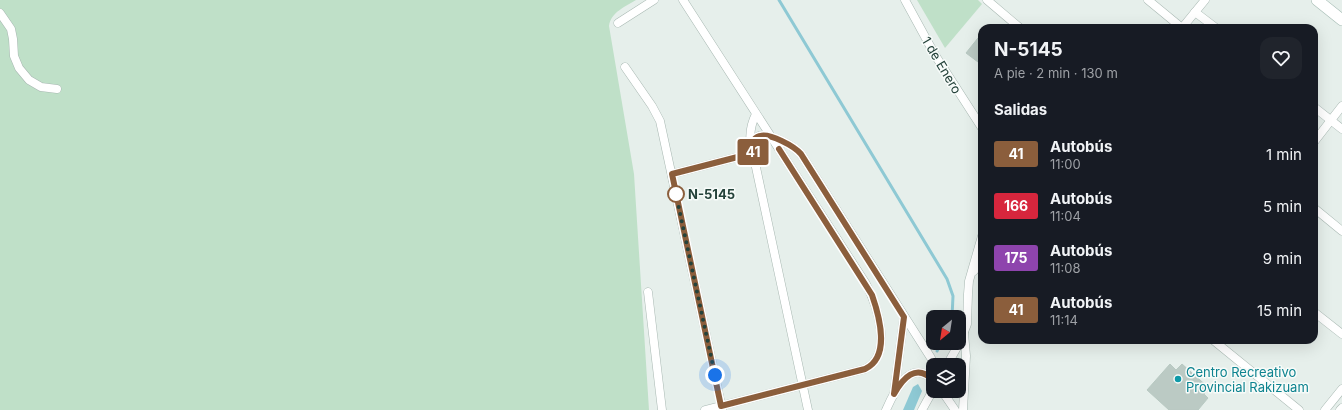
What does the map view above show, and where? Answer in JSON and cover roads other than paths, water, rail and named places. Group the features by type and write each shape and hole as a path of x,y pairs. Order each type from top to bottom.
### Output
{"main road":[{"path":"1317,0 1342,18"}],"street":[{"path":"618,23 654,0"},
{"path":"683,0 866,284 876,307 881,341 880,350 875,362 865,369 722,408 705,410"},
{"name":"1 de Enero","path":"905,0 935,54 978,122"},
{"path":"987,0 1015,24"},
{"path":"1148,0 1177,24"},
{"path":"1186,24 1205,0"},
{"path":"1196,12 1211,24"},
{"path":"0,13 10,28 13,39 14,56 19,68 29,80 41,86 57,89"},
{"path":"625,67 652,106 660,121 722,408"},
{"path":"1318,137 1342,106"},
{"path":"1318,110 1342,129"},
{"path":"756,114 751,125 751,144 808,410"},
{"path":"751,144 759,136 767,135 794,147 801,154 931,358"},
{"path":"672,174 753,153"},
{"path":"1318,211 1342,231"},
{"path":"966,327 970,281 978,251"},
{"path":"970,281 978,266"},
{"path":"648,292 662,410"},
{"path":"1318,315 1342,334"},
{"path":"894,394 904,317"},
{"path":"1218,344 1299,410"},
{"path":"963,410 965,350"},
{"path":"886,410 903,381 914,373 923,373 926,375"},
{"path":"1325,410 1342,389"},
{"path":"922,410 929,398"},
{"path":"947,398 955,410"}],"water":[{"path":"918,384 922,391 914,410 903,410 913,387"}],"waterway":[{"path":"779,0 947,279 953,296 952,310"}],"place":[{"name":"N-5145","path":"676,194"},
{"name":"Centro Recreativo Provincial Rakizuam","path":"1178,379"}]}
